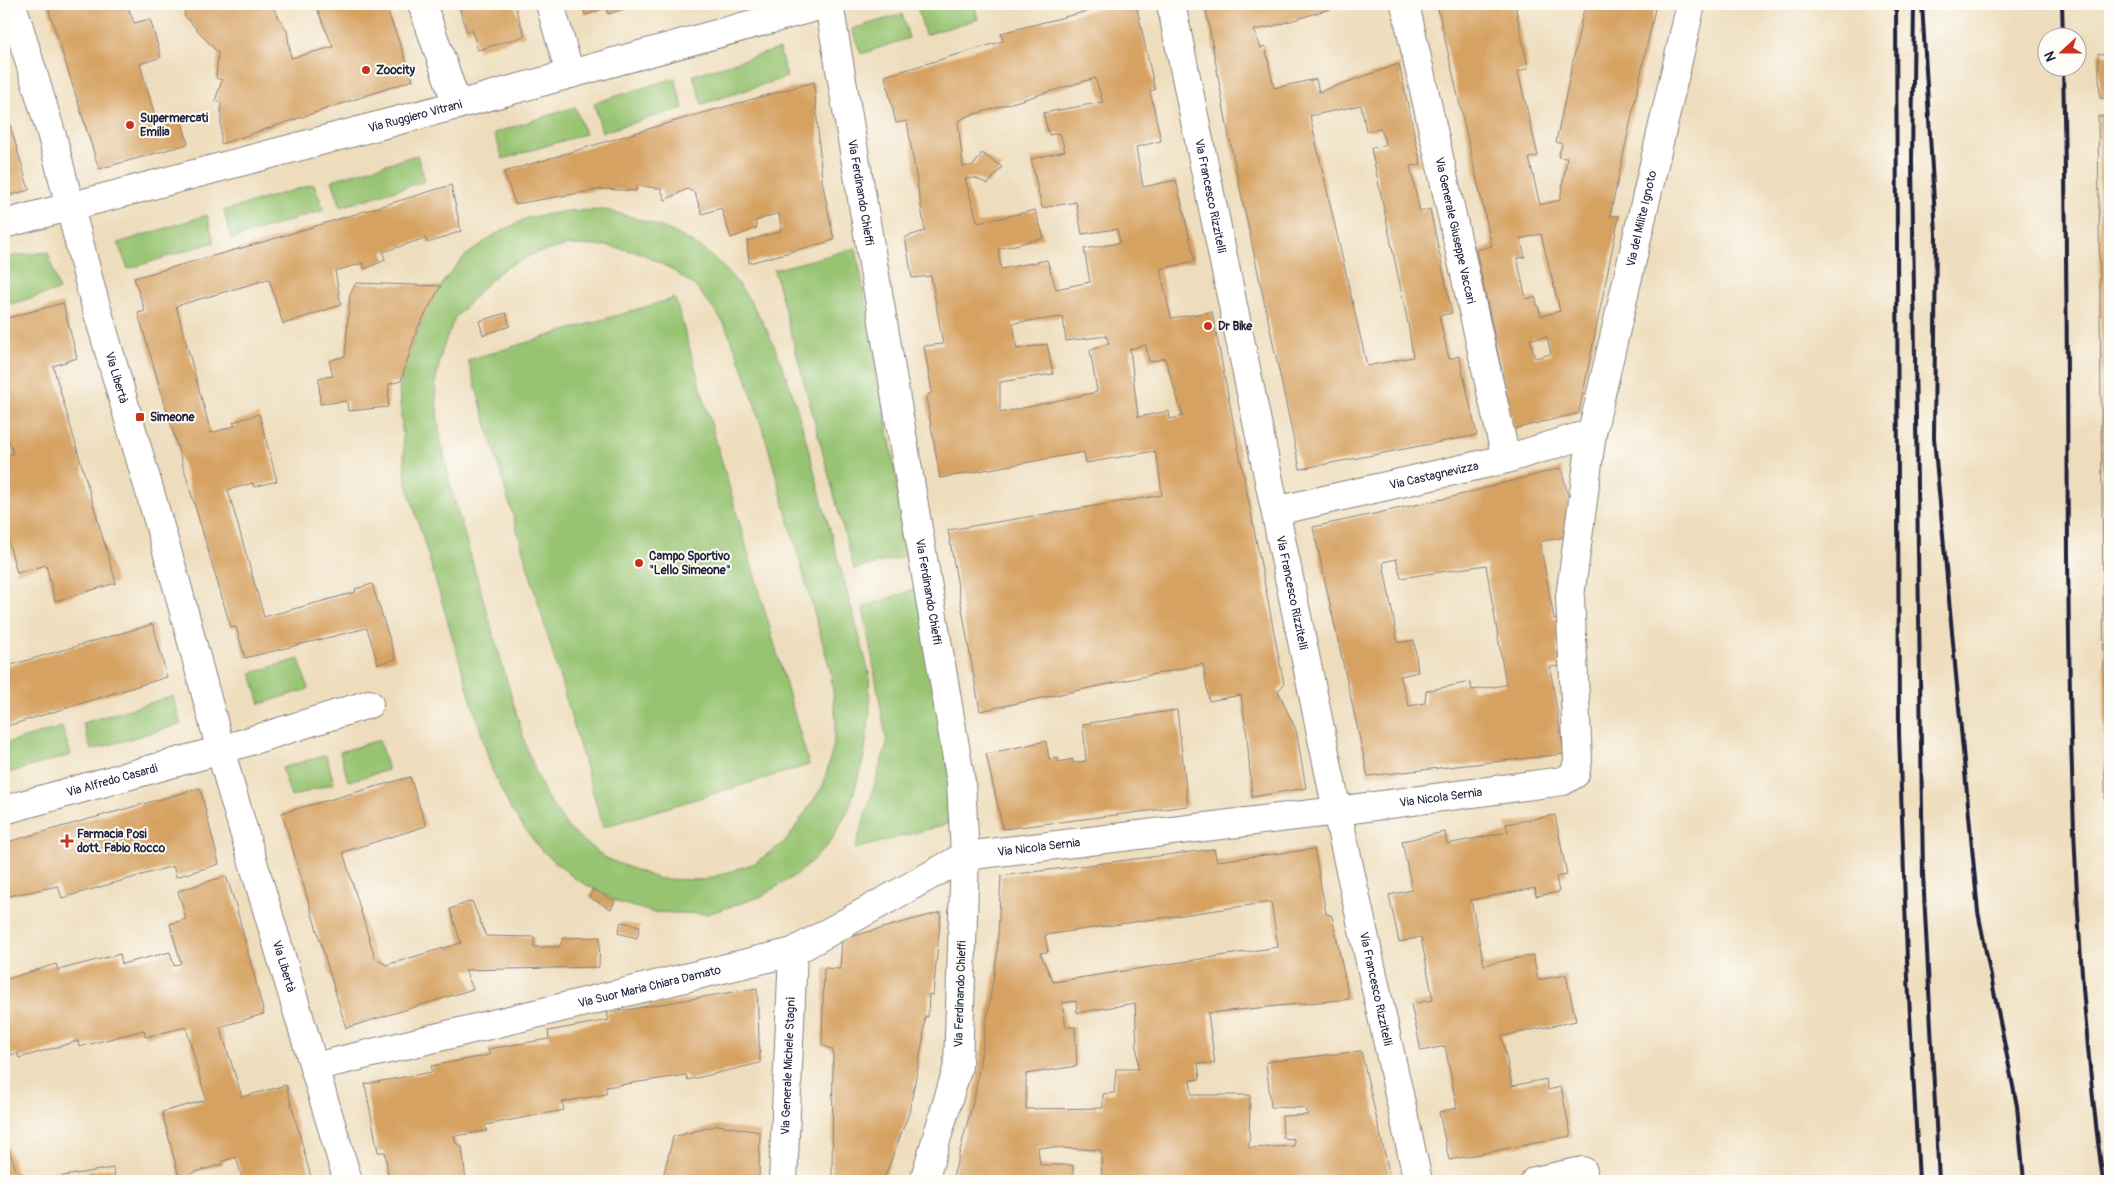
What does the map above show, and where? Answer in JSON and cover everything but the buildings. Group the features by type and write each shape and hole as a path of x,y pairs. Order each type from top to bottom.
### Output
{"street":[{"name":"Via Libertà","path":"12,4 71,206 91,289 176,582 220,750 348,1181"},
{"path":"422,4 457,105"},
{"path":"550,4 570,74"},
{"name":"Via Ruggiero Vitrani","path":"4,224 457,105 827,4"},
{"name":"Via Ferdinando Chieffi","path":"827,4 959,773 965,856 958,1066 924,1181"},
{"name":"Via Francesco Rizzitelli","path":"1171,4 1337,812 1418,1181"},
{"name":"Via Generale Giuseppe Vaccari","path":"1405,4 1506,459"},
{"name":"Via del Milite Ignoto","path":"1592,433 1691,4"},
{"name":"Via Nicola Sernia","path":"965,856 1337,812 1563,781 1575,774 1577,754 1570,597 1592,433"},
{"name":"Via Castagnevizza","path":"1276,511 1506,459 1592,433"},
{"path":"220,750 369,704"},
{"name":"Via Alfredo Casardi","path":"4,810 220,750"},
{"name":"Via Suor Maria Chiara Damato","path":"314,1067 793,952 965,856"},
{"name":"Via Generale Michele Stagnì","path":"783,1181 793,952"},
{"path":"1536,1181 1583,1171"}],"green space":[{"path":"939,4 974,4 978,19 925,35 918,9"},
{"path":"902,14 909,38 861,54 852,29"},
{"path":"779,49 787,77 702,104 693,75"},
{"path":"675,78 683,108 602,132 594,103"},
{"path":"575,107 585,134 503,159 494,133"},
{"path":"417,155 425,181 341,207 332,180"},
{"path":"314,184 324,210 231,239 224,211"},
{"path":"605,210 652,223 666,229 707,253 720,264 741,288 758,314 786,375 806,439 869,672 870,710 864,757 850,806 830,843 799,873 760,897 707,914 652,912 620,903 574,878 540,849 511,810 492,770 406,481 399,388 410,350 425,312 446,278 465,256 494,235 527,218 567,211","holes":["569,245 608,246 641,253 671,269 696,287 724,323 742,365 767,443 831,673 836,720 833,748 823,786 786,841 755,863 704,880 659,879 607,859 569,829 545,794 527,750 450,485 438,423 435,383 443,347 455,318 486,284 506,267 536,253"]},
{"path":"207,215 214,242 128,269 118,243"},
{"path":"856,248 910,555 854,569 774,270"},
{"path":"48,252 59,290 11,304 4,290 4,257"},
{"name":"Campo Sportivo \"Lello Simeone\"","path":"675,298 809,765 603,827 468,360"},
{"path":"927,585 954,822 855,849 887,743 863,607"},
{"path":"299,659 308,689 260,704 251,673"},
{"path":"173,696 181,724 91,750 83,723"},
{"path":"62,727 71,755 4,774 4,744"},
{"path":"379,740 388,770 348,781 340,752"},
{"path":"326,755 334,783 291,797 282,768"}],"railway":[{"path":"1896,4 1899,733 1907,959 1919,1181"},
{"path":"1914,4 1912,161 1923,874 1939,1181"},
{"path":"1922,4 1936,234 1934,438 1978,912 2017,1106 2024,1181"},
{"path":"2062,4 2063,28"},
{"path":"2063,78 2069,633 2073,790 2080,947 2086,1025 2103,1181"}],"place":[{"name":"Zoocity","path":"366,70"},
{"name":"Supermercati Emilia","path":"130,125"},
{"name":"Dr Bike","path":"1208,326"},
{"name":"Simeone","path":"140,417"},
{"name":"Campo Sportivo \"Lello Simeone\"","path":"639,563"},
{"name":"Farmacia Posi dott. Fabio Rocco","path":"67,841"}]}
